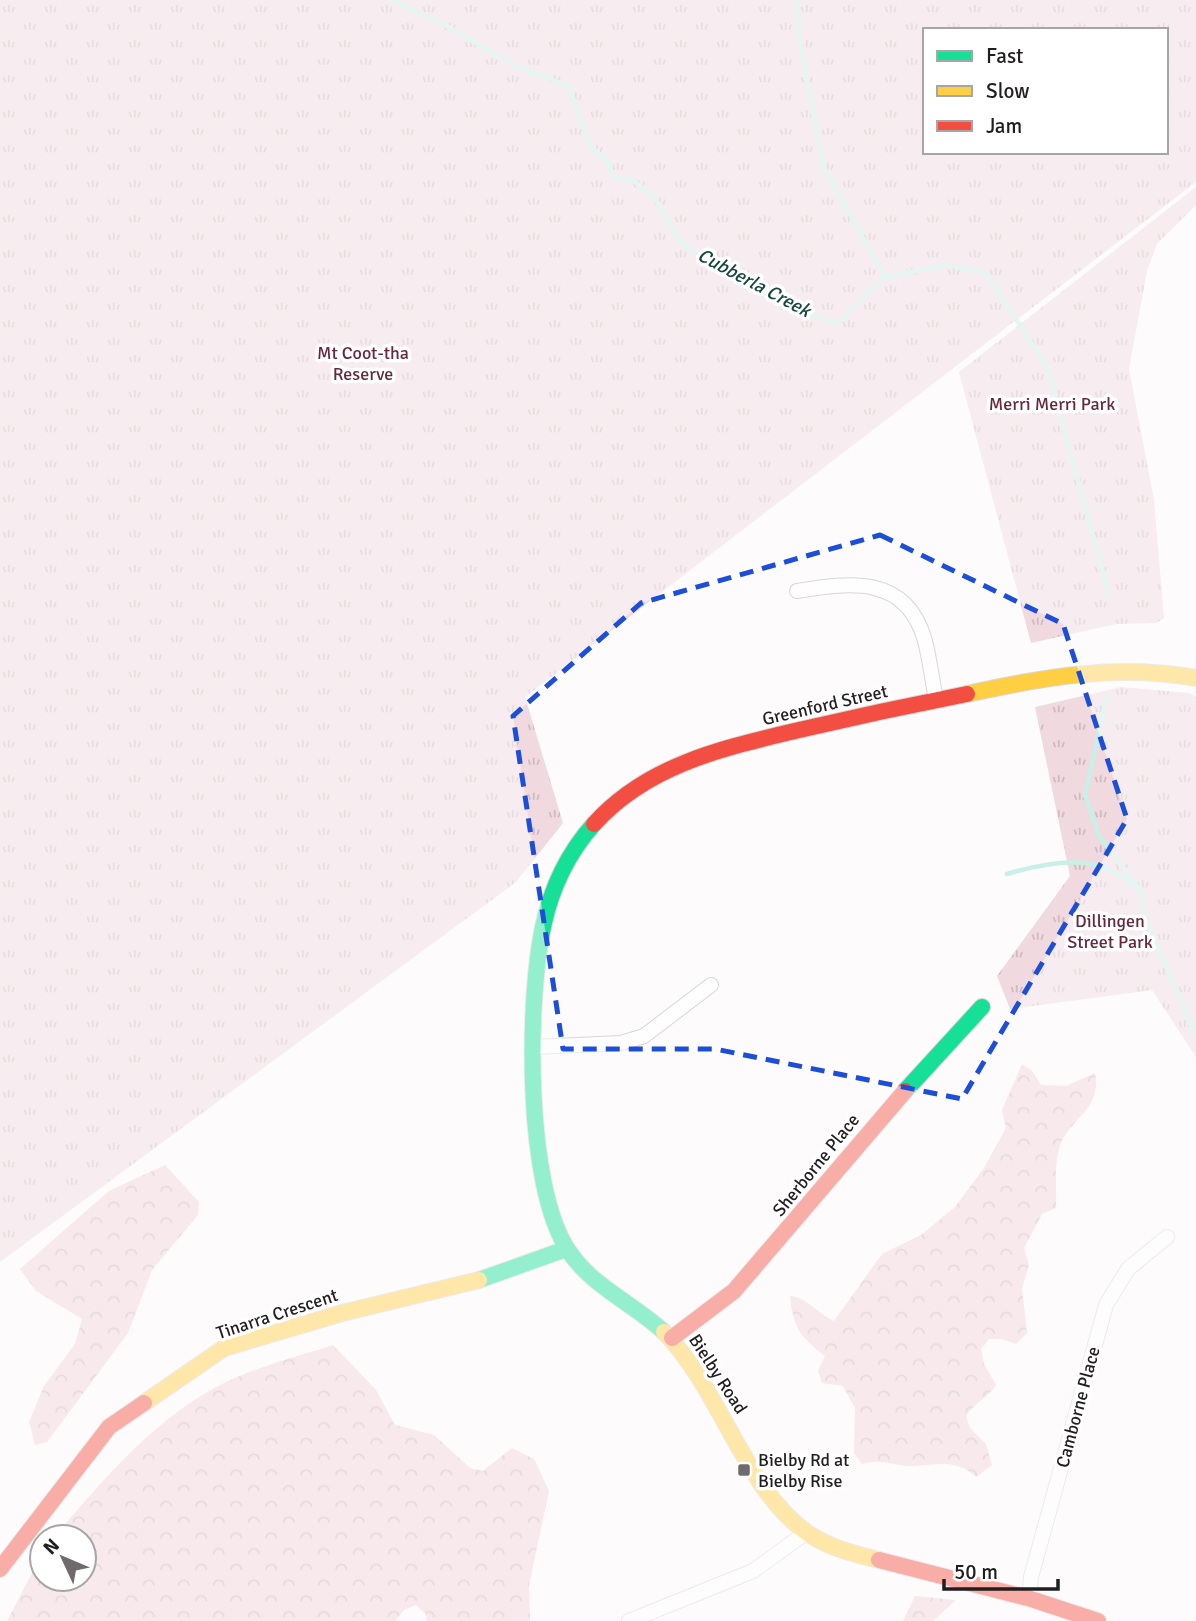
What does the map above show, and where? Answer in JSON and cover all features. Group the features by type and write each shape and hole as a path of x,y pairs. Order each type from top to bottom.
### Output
{"street":[{"path":"797,591 858,583 888,591 909,608 925,639 936,699"},
{"name":"Greenford Street","path":"541,921 577,843 601,813 637,784 676,763 711,751 936,699 1088,670 1158,671 1196,678"},
{"name":"Bielby Road","path":"541,921 532,990 541,1184 552,1222 566,1249 589,1278 671,1338 696,1371 769,1490 807,1532 840,1548 1029,1598 1098,1621"},
{"path":"533,1047 621,1043 644,1035 711,985"},
{"name":"Sherborne Place","path":"671,1338 734,1291 772,1250 872,1127 982,1007"},
{"name":"Camborne Place","path":"1029,1598 1031,1577 1106,1305 1128,1269 1167,1237"},
{"name":"Tinarra Crescent","path":"0,1569 109,1427 224,1348 341,1313 476,1281 566,1249"},
{"path":"629,1621 753,1571 807,1532"}],"highlighted area":[{"path":"880,535 1063,624 1127,819 962,1099 715,1049 563,1049 513,716 641,603"}],"green space":[{"name":"Mt Coot-tha Reserve","path":"0,0 1196,0 1196,182 525,697 563,823 516,882 0,1262"},
{"name":"Merri Merri Park","path":"1196,187 1196,205 1157,244 1147,271 1129,369 1154,500 1164,618 1157,623 1116,624 1031,643 959,372"},
{"name":"Dillingen Street Park","path":"1121,687 1189,693 1196,697 1196,1057 1152,990 1010,1009 997,976 1070,876 1035,707"},
{"path":"1022,1064 1032,1071 1041,1085 1066,1086 1095,1073 1096,1086 1088,1107 1067,1132 1058,1153 1056,1208 1042,1214 1024,1248 1029,1265 1022,1288 1027,1333 1016,1344 1002,1339 989,1339 981,1349 984,1364 996,1385 966,1416 970,1428 986,1444 992,1465 976,1477 961,1467 946,1464 862,1464 854,1453 855,1408 843,1386 822,1383 818,1371 825,1356 809,1343 799,1330 793,1316 790,1296 802,1300 834,1321 882,1254 921,1235 955,1207 984,1168 1006,1128 1002,1110"},
{"path":"165,1165 199,1202 198,1215 152,1270 128,1333 47,1442 35,1445 29,1422 44,1386 75,1344 82,1319 36,1291 20,1269 109,1191"},
{"path":"333,1345 376,1390 395,1425 434,1435 470,1468 483,1471 512,1448 534,1459 549,1491 529,1585 530,1621 427,1621 425,1613 416,1605 404,1610 395,1621 7,1621 28,1581 28,1593 98,1593 98,1523 66,1523 116,1467 162,1424 213,1389 276,1363"},
{"path":"915,1596 956,1600 933,1621 903,1621"}],"waterway":[{"name":"Cubberla Creek","path":"391,0 443,24 516,66 569,86 589,145 610,164 612,176 634,181 655,198 682,244 803,312 837,324 885,277 947,265 986,273 1047,367 1109,595"},
{"path":"797,0 799,35 823,166 885,277"},
{"name":"Cubberla Creek","path":"1107,695 1085,795 1099,836 1140,890 1146,920 1196,1036"},
{"path":"1007,874 1060,863 1088,863 1115,873 1135,887"}],"traffic: fast":[{"path":"594,824 576,847 562,872 543,927 534,1000 533,1093 537,1139 554,1221 568,1250 601,1285 664,1332"},
{"path":"905,1091 982,1007"},
{"path":"479,1280 566,1249"}],"traffic: slow":[{"path":"967,694 1024,682 1109,672 1196,678"},
{"path":"144,1403 224,1348 342,1313 479,1280"},
{"path":"664,1332 684,1355 750,1466 767,1492 787,1515 809,1534 825,1543 879,1560"}],"traffic: jam":[{"path":"594,824 615,803 638,787 689,761 820,725 967,694"},
{"path":"672,1338 734,1291 905,1091"},
{"path":"0,1569 109,1427 144,1403"},
{"path":"879,1560 1028,1598 1098,1621"}],"place":[{"name":"Bielby Rd at Bielby Rise","path":"744,1470"}]}
